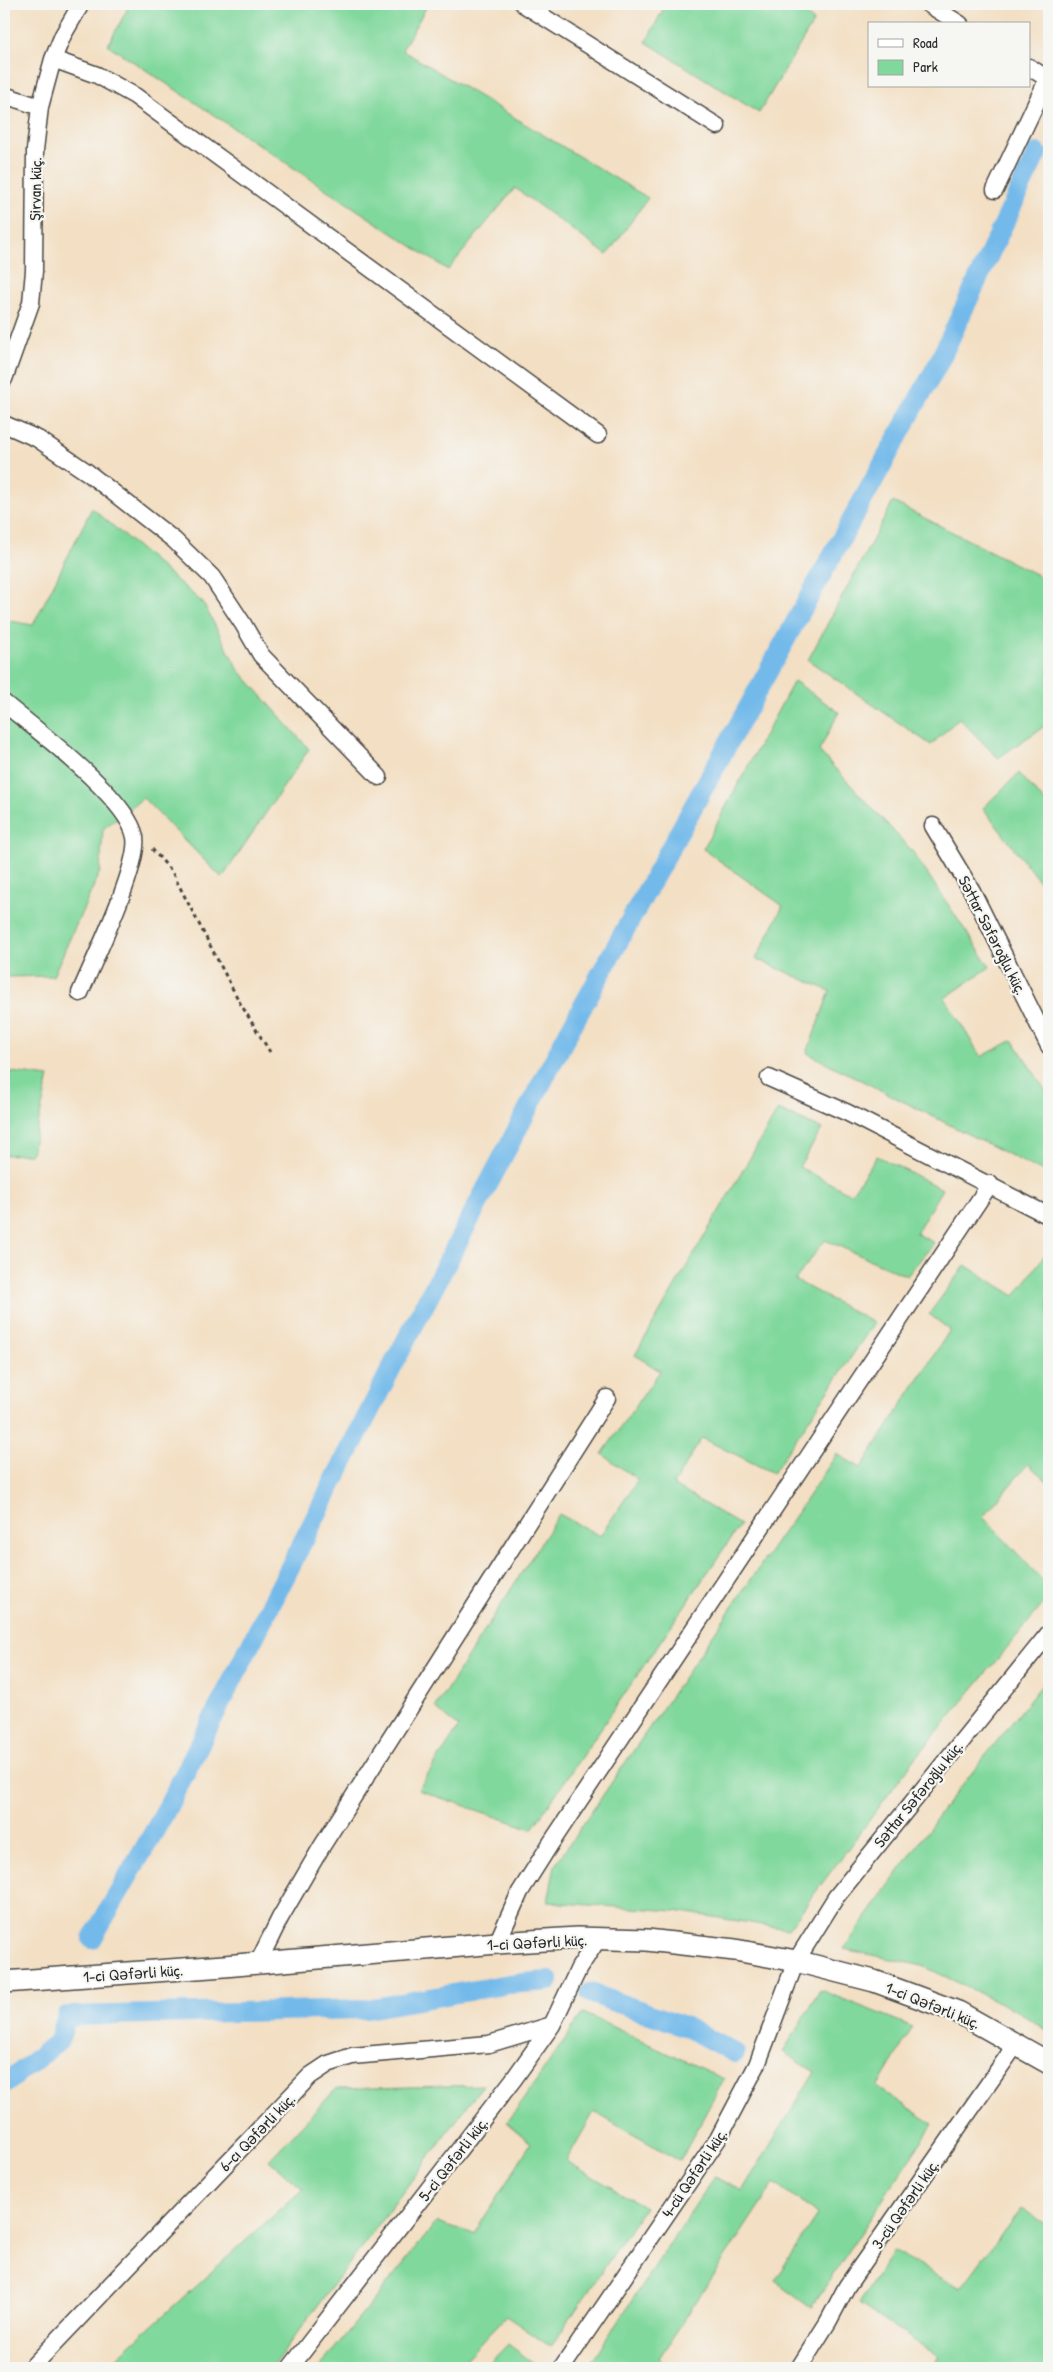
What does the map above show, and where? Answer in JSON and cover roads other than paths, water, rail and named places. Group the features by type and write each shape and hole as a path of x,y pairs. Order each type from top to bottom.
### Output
{"street":[{"name":"Şirvan küç.","path":"4,379 31,303 34,271 35,150 40,107 53,59 62,35 81,4"},
{"path":"523,4 717,126"},
{"path":"928,4 957,22"},
{"path":"53,59 97,75 135,96 598,435"},
{"path":"995,190 1049,77 1030,68"},
{"path":"4,95 40,107"},
{"path":"4,424 38,440 87,472 174,540 212,578 261,655 379,776"},
{"path":"4,702 106,790 126,816 135,837 132,868 80,993"},
{"name":"Səttar Səfəroğlu küç.","path":"933,826 972,891 1049,1046"},
{"path":"769,1078 848,1113 990,1184 1049,1216"},
{"path":"497,1943 520,1892 551,1843 990,1184"},
{"path":"258,1963 280,1918 322,1846 607,1398"},
{"name":"Səttar Səfəroğlu küç.","path":"796,1961 836,1897 1049,1633"},
{"name":"1-ci Qəfərli küç.","path":"4,1982 497,1943 598,1939 648,1940 725,1948 796,1961 874,1981 948,2009 1018,2043 1049,2062"},
{"name":"5-ci Qəfərli küç.","path":"290,2368 489,2112 552,2025 578,1968 598,1939"},
{"name":"4-cü Qəfərli küç.","path":"562,2368 718,2139 757,2065 796,1961"},
{"name":"6-cı Qəfərli küç.","path":"30,2368 310,2076 328,2064 352,2056 490,2044 552,2025"},
{"name":"3-cü Qəfərli küç.","path":"799,2368 828,2322 847,2286 1018,2043"}],"waterway":[{"path":"92,1939 163,1816 393,1365 568,1033 938,364 1037,153"},
{"path":"4,2085 59,2041 67,2016 367,2009 509,1984 549,1981"},
{"path":"590,1993 684,2026 735,2053"}]}
